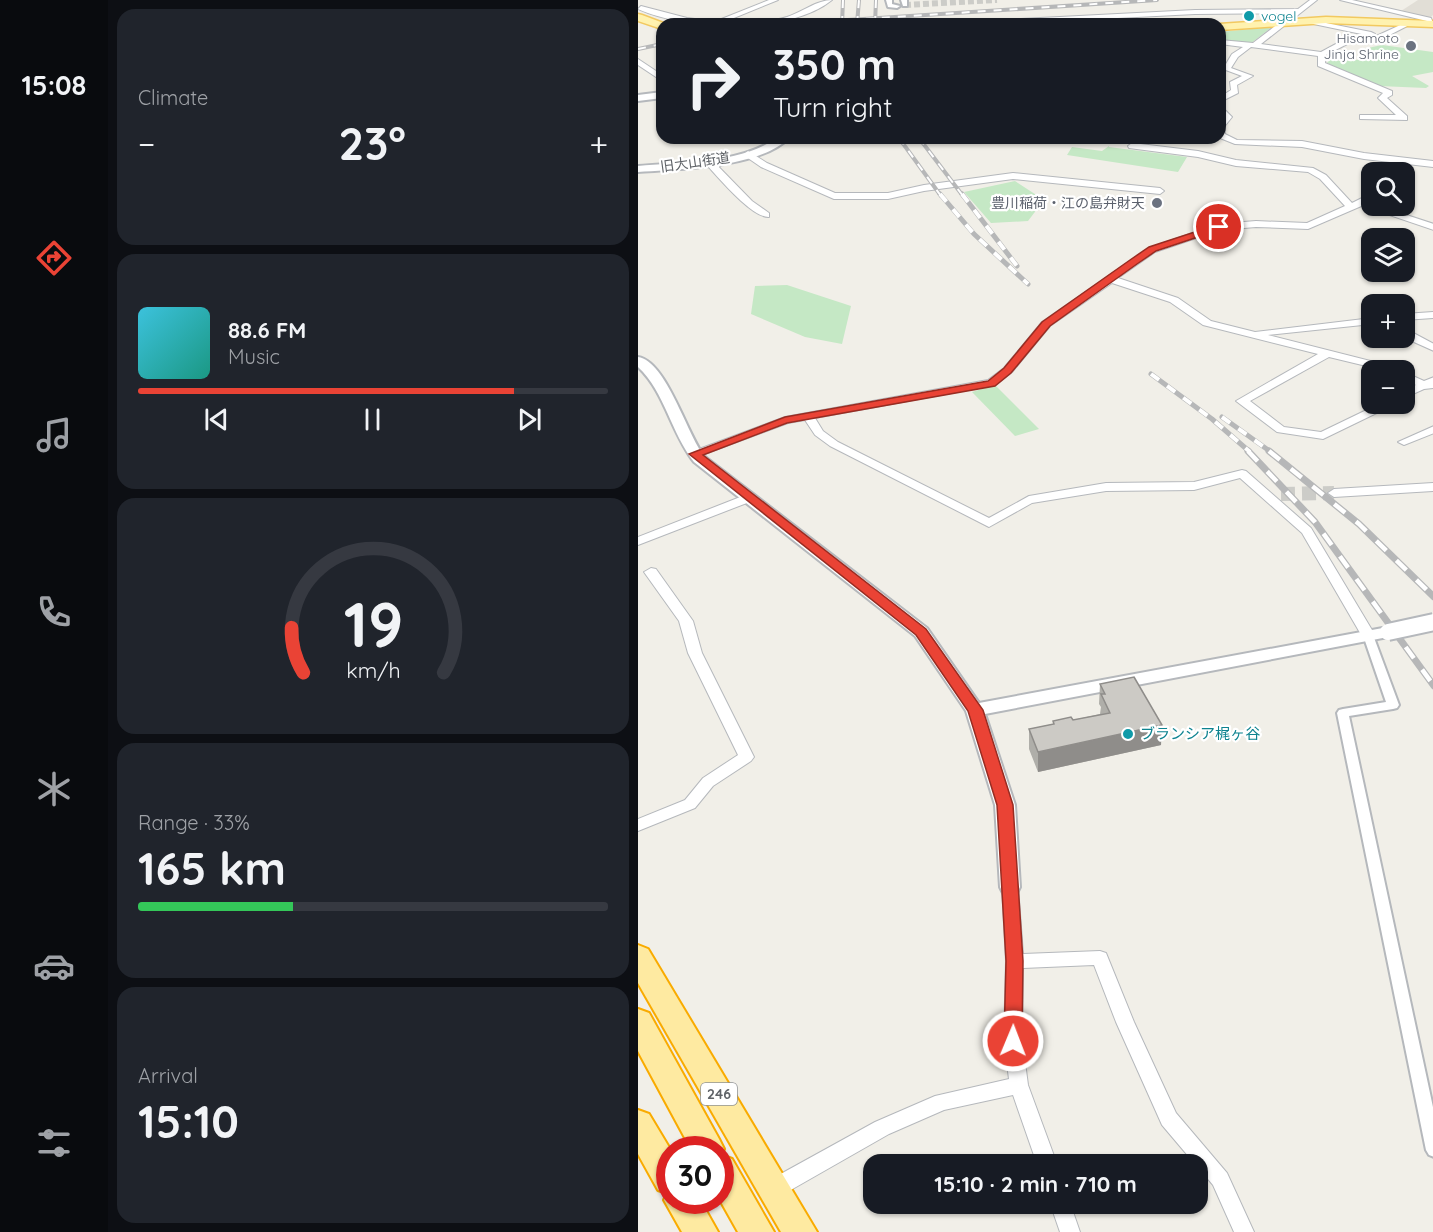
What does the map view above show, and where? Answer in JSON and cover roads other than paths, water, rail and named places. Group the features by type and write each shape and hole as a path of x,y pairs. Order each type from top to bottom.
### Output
{"highway":[{"name":"246","path":"638,957 800,1232"},
{"name":"246","path":"638,1022 701,1136"},
{"path":"638,1124 656,1155"},
{"path":"734,1193 757,1232"},
{"path":"690,1214 701,1232"}],"main road":[{"path":"640,13 656,22"},
{"path":"1226,27 1306,21 1433,24"}],"street":[{"path":"730,18 775,0"},
{"path":"794,18 806,15 829,0"},
{"path":"1226,96 1235,91 1233,84 1249,76 1227,69 1235,56 1314,0"},
{"path":"1343,0 1429,20 1433,24"},
{"path":"886,4 897,6"},
{"path":"1100,18 1227,11 1298,11"},
{"path":"640,13 677,18"},
{"path":"1306,21 1382,36"},
{"path":"1226,43 1322,54 1350,40 1373,40 1411,22"},
{"path":"1322,54 1321,64 1389,93 1382,98 1404,118 1376,120 1363,117"},
{"path":"638,61 642,67 656,75"},
{"path":"638,98 656,96"},
{"path":"1226,138 1235,142 1302,144 1407,162"},
{"name":"旧大山街道","path":"638,170 709,162 748,154 770,148 776,144"},
{"path":"1134,144 1132,146 1198,154 1236,163 1310,170 1323,177 1350,206"},
{"path":"748,154 764,165 834,196 888,196 924,188 1013,176 1160,190"},
{"path":"709,162 749,203 766,215"},
{"path":"1415,163 1433,164"},
{"path":"695,454 776,423 991,383 1008,370 1046,324 1152,249 1219,227 1256,224 1307,226 1350,206 1361,205"},
{"path":"1402,216 1433,227"},
{"path":"1110,279 1174,300 1207,323 1361,362"},
{"path":"1415,316 1433,315"},
{"path":"1248,335 1361,322"},
{"path":"1415,339 1433,348"},
{"path":"1326,354 1242,401 1281,430 1323,436 1367,414"},
{"path":"638,361 649,369 661,386 676,421 695,454 921,632 975,710 1005,805 1015,961 1013,1041 1019,1085 1043,1154"},
{"path":"1415,379 1431,385"},
{"path":"1415,391 1431,385"},
{"path":"808,416 819,432 834,444 989,523 1029,500 1106,487 1194,486 1242,474 1307,531 1367,635 1392,705 1343,712 1433,1150"},
{"path":"1404,442 1433,429"},
{"path":"1334,493 1433,487"},
{"path":"1266,495 1282,494"},
{"path":"638,541 748,498"},
{"path":"638,825 690,804 708,782 746,757 695,653 686,621 651,572"},
{"path":"975,710 1433,622"},
{"path":"1015,961 1100,958 1124,1022 1169,1119 1220,1179 1244,1232"},
{"path":"775,1188 882,1128 942,1102 1019,1085"},
{"path":"1064,1214 1070,1232"}],"tunnel":[{"path":"905,5 997,0"},
{"path":"1281,494 1334,493"}],"railway":[{"path":"842,18 843,0"},
{"path":"858,18 859,0"},
{"path":"875,18 876,0"},
{"path":"879,18 1157,0"},
{"path":"638,49 656,45"},
{"path":"903,144 941,196"},
{"path":"924,144 963,196"},
{"path":"940,194 974,234 1028,284"},
{"path":"962,194 1017,266"},
{"path":"1151,374 1212,419 1250,452"},
{"path":"1222,417 1271,452"},
{"path":"1248,451 1315,522 1434,686"},
{"path":"1269,451 1359,524 1434,597"}],"place":[{"name":"vogel","path":"1249,16"},
{"name":"Hisamoto Jinja Shrine","path":"1411,46"},
{"name":"豊川稲荷・江の島弁財天","path":"1157,203"},
{"name":"ブランシア梶ヶ谷","path":"1128,734"}]}
